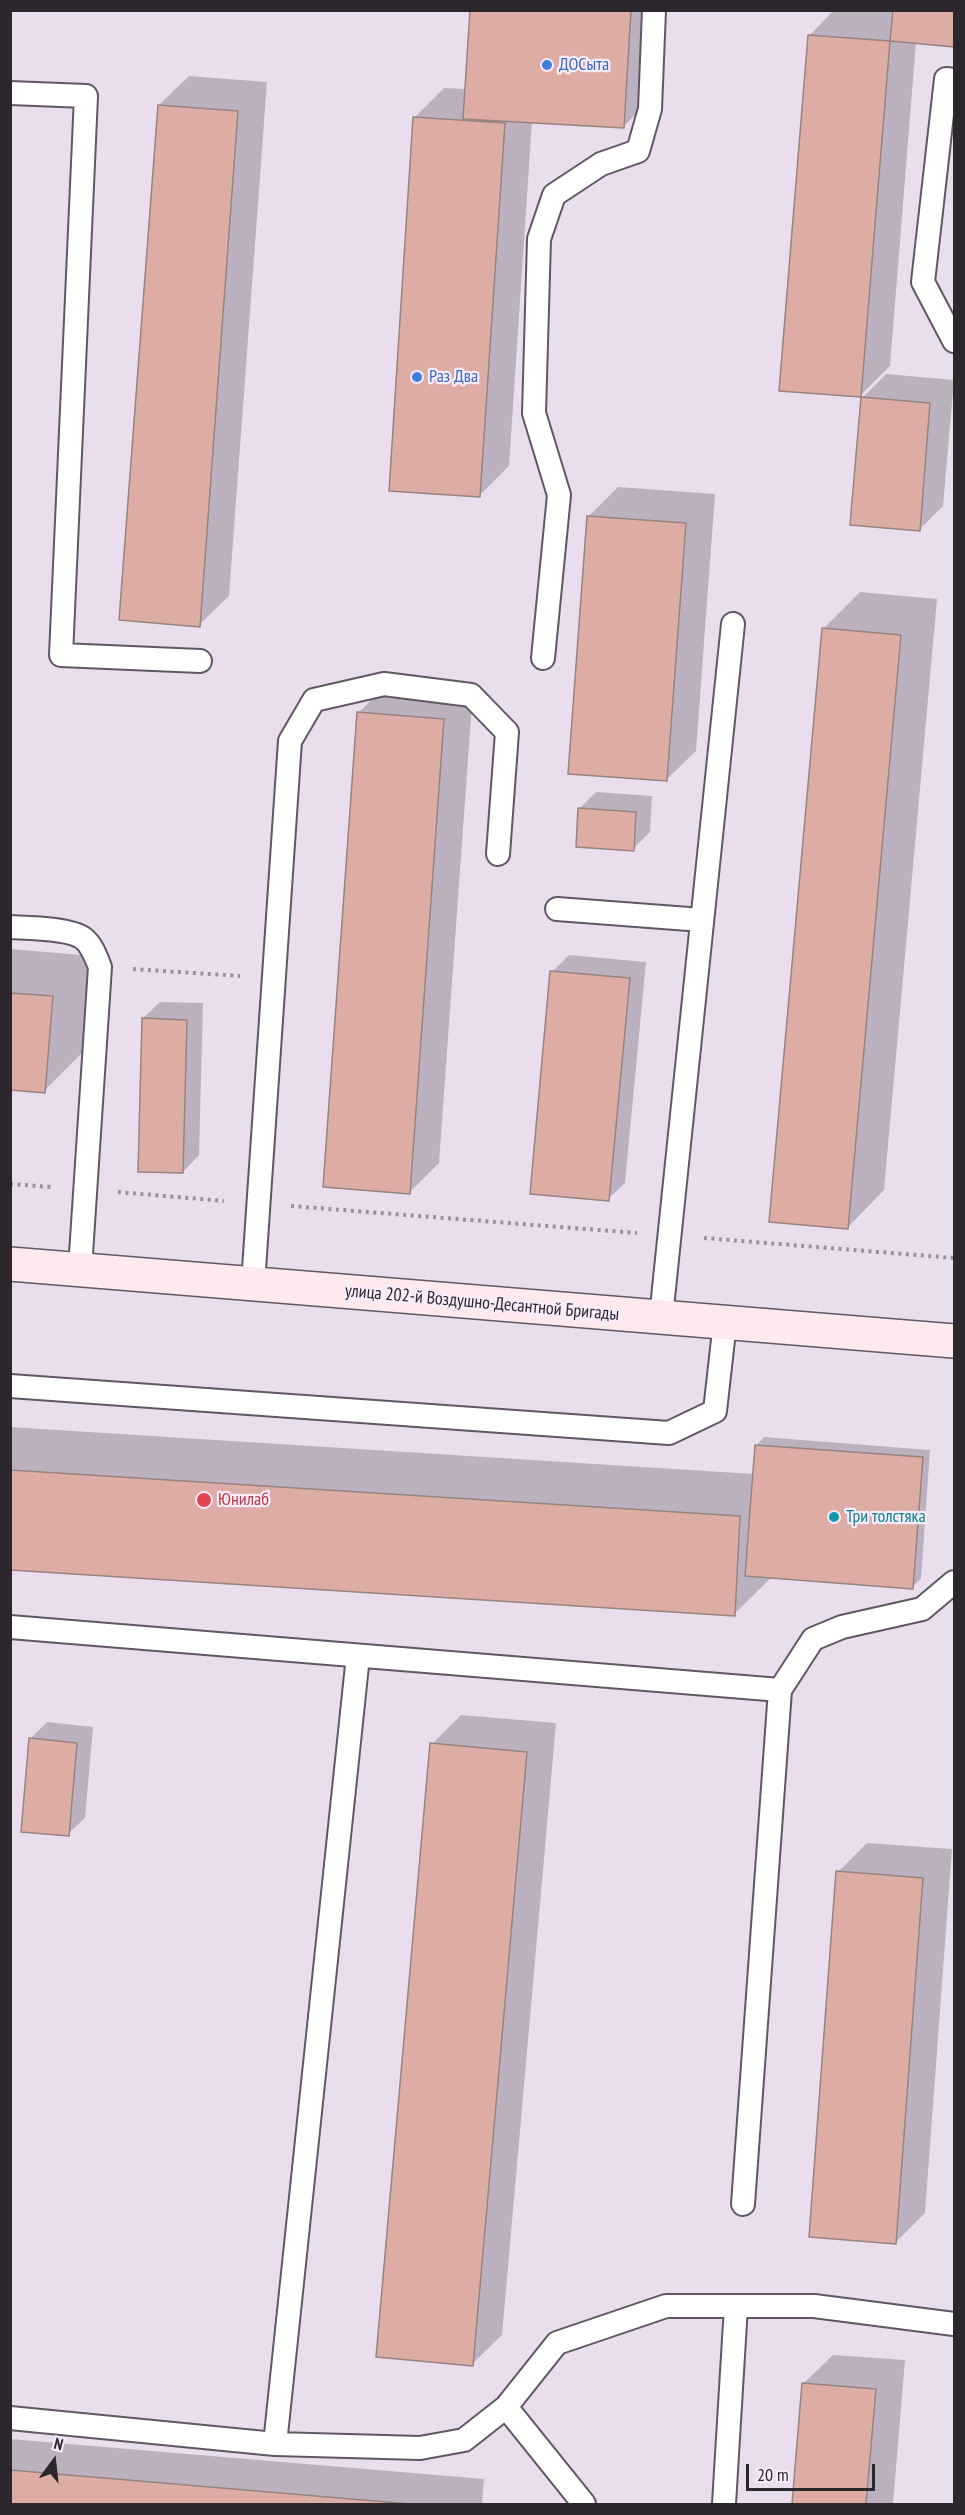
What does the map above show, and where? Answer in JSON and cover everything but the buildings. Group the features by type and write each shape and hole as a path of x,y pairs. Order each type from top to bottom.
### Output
{"street":[{"name":"улица 202-й Воздушно-Десантной Бригады","path":"10,1264 954,1341"}],"lane":[{"path":"543,658 559,495 534,413 538,239 554,195 601,164 638,151 650,109 654,10"},
{"path":"954,80 946,79 924,282 954,341"},
{"path":"10,93 86,96 61,655 200,661"},
{"path":"661,1317 733,624"},
{"path":"252,1284 290,741 314,700 384,684 471,695 507,732 498,854"},
{"path":"557,909 702,920"},
{"path":"10,927 53,929 82,937 94,951 100,967 80,1269"},
{"path":"10,1386 669,1432 715,1411 725,1322"},
{"path":"742,2204 780,1690 813,1639 842,1627 922,1609 954,1582"},
{"path":"10,1628 780,1690"},
{"path":"275,2444 358,1656"},
{"path":"10,2418 275,2444 420,2448 464,2440 506,2407 556,2343 666,2306 814,2306 954,2324"},
{"path":"724,2505 736,2306"},
{"path":"506,2407 573,2499"}],"path":[{"path":"100,967 273,979"},
{"path":"10,1184 954,1258"}],"place":[{"name":"ДОСыта","path":"547,65"},
{"name":"Раз Два","path":"417,377"},
{"name":"Юнилаб","path":"204,1500"},
{"name":"Три толстяка","path":"834,1517"}]}
